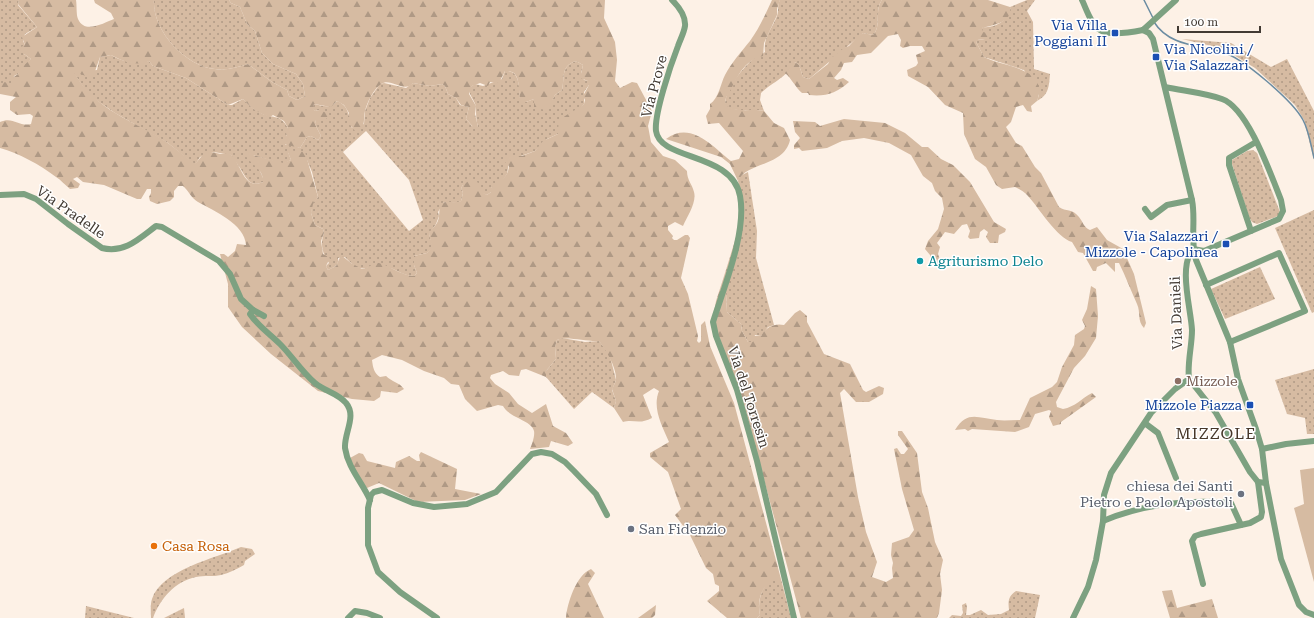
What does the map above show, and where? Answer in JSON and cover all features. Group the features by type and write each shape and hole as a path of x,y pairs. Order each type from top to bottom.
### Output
{"street":[{"name":"Via Prove","path":"672,0 679,8 683,16 685,26 668,74 655,125 657,136 664,145 710,162 723,170 736,185"},
{"path":"1082,0 1095,26 1100,30 1121,33 1144,28 1176,0"},
{"path":"1144,28 1153,39 1192,200 1194,222 1193,249 1206,285 1230,342 1238,379 1262,449 1266,483 1281,559 1299,605 1306,612 1314,615"},
{"path":"1165,87 1223,99 1232,105 1243,117 1256,142 1281,200 1283,211 1279,219 1204,251 1193,249"},
{"path":"1251,231 1229,165 1230,158 1234,154 1256,142"},
{"name":"Via del Torresin","path":"736,185 740,195 742,221 713,322 716,336 737,390 757,461 794,618"},
{"name":"Via Pradelle","path":"0,195 24,194 36,199 68,224 102,248 108,250 118,249 134,242 156,226 162,227 218,261 230,274 241,299 253,310 264,316"},
{"path":"1145,209 1151,216 1167,205 1192,200"},
{"name":"Via Danieli","path":"1189,379 1192,331 1186,273 1188,254 1193,249"},
{"path":"1206,285 1279,253 1305,311 1230,342"},
{"name":"Via Pradelle","path":"253,310 250,314 255,321 280,344 315,383 341,398 347,404 350,414 349,428 345,445 348,462 370,500"},
{"path":"1072,618 1088,587 1096,560 1103,521 1104,496 1111,473 1130,442 1146,424 1152,413 1175,389 1189,379 1216,413 1250,472 1258,482 1262,512 1261,517 1250,523 1195,536 1192,541 1193,551 1203,584"},
{"path":"1146,424 1158,433 1176,478"},
{"path":"1262,449 1286,444 1314,441"},
{"path":"437,618 400,592 378,572 368,545 370,500 371,495 374,492 382,490 422,506 434,507 467,504 496,492 532,454 541,452 552,454 565,462 596,494 607,515"},
{"path":"1258,482 1266,483"},
{"path":"1103,521 1141,509 1203,500 1231,503 1241,525"},
{"path":"348,618 355,611 367,613 380,618"}],"green space":[{"path":"0,0 19,0 18,5 37,27 25,34 23,41 25,45 24,54 31,59 18,74 14,76 12,87 0,84"},
{"path":"19,0 76,0 78,19 81,24 90,27 100,25 114,19 111,13 95,3 94,0 154,0 158,23 172,45 182,54 204,66 215,69 232,68 248,64 272,82 287,90 289,96 297,100 305,96 303,84 296,74 273,64 262,53 255,31 247,24 240,7 231,3 229,0 605,0 604,18 615,42 617,60 615,81 620,88 632,82 637,83 652,111 648,126 651,142 663,156 675,160 687,171 694,192 695,196 693,205 683,226 675,222 668,226 668,230 673,236 672,238 674,240 677,240 685,235 688,235 690,238 681,278 688,294 698,336 697,341 699,343 701,341 701,325 705,321 710,346 734,403 781,579 770,583 762,591 759,603 760,615 757,618 727,618 707,601 719,591 719,586 715,584 713,574 706,568 690,535 675,515 681,509 668,472 650,457 650,453 669,442 657,410 657,397 659,391 654,388 643,395 652,418 640,422 623,422 614,408 616,401 612,389 616,380 615,370 608,354 599,341 566,339 557,340 555,347 556,359 546,371 546,377 526,369 521,370 519,376 509,375 503,371 491,375 490,378 495,384 509,393 518,404 532,413 546,404 553,426 566,433 573,443 568,446 551,441 549,447 530,449 534,435 532,427 525,421 510,413 503,406 498,405 477,411 465,399 459,385 451,384 444,378 424,371 402,360 382,355 372,360 375,372 380,377 386,376 404,389 397,393 381,391 380,397 374,401 352,399 318,391 271,354 242,327 228,307 228,284 220,254 224,254 228,257 235,251 237,244 246,245 244,237 240,231 228,219 196,201 183,186 178,186 174,191 174,197 170,201 157,204 150,201 149,197 151,189 147,189 141,199 137,199 104,185 83,182 77,177 73,179 80,184 78,188 70,189 58,178 36,164 22,156 0,148 0,122 9,120 27,125 31,124 33,116 30,114 17,115 10,110 10,102 16,97 0,94 0,84 5,82 12,86 11,79 18,74 22,67 31,59 20,51 21,47 25,45 22,37 37,27 18,4","holes":["111,55 124,61 134,63 144,63 149,61 153,66 186,78 228,105 243,99 258,112 270,117 273,115 284,121 288,128 285,131 287,135 282,142 283,144 300,148 307,137 311,136 318,140 321,136 315,124 316,120 325,120 328,117 327,113 319,110 315,111 313,108 314,104 331,107 337,101 344,105 349,113 347,121 355,131 359,130 363,126 365,111 371,96 378,86 385,82 406,87 413,83 430,86 442,84 445,86 448,94 456,98 461,105 469,107 466,119 475,129 478,127 475,114 476,106 469,94 472,86 480,83 488,86 490,82 499,83 505,71 511,71 517,77 521,102 534,99 534,108 547,110 555,95 562,90 565,69 571,63 576,61 583,65 580,78 588,81 589,85 583,96 585,100 584,104 562,119 558,128 558,134 543,141 535,151 522,156 506,156 503,160 509,166 507,174 491,188 491,192 487,195 480,191 479,183 470,180 461,188 463,193 461,201 445,202 440,204 438,221 429,234 432,247 427,253 414,256 414,265 417,273 414,276 404,274 380,263 362,269 341,255 336,266 328,270 326,266 330,258 323,254 321,241 324,233 323,229 315,225 311,213 313,204 318,197 305,152 287,150 291,160 283,163 253,155 251,151 247,151 245,155 259,170 263,178 263,182 256,184 250,182 246,178 232,156 227,153 208,153 206,151 195,164 168,143 104,106 83,85 74,72 93,77 100,57"]},
{"path":"154,0 229,0 231,3 240,7 247,24 255,31 262,53 273,64 296,74 303,84 305,96 297,100 289,96 287,90 272,82 248,64 232,68 215,69 193,61 172,45 158,23"},
{"path":"772,0 780,0 777,15 764,43 763,56 752,60 744,67 727,95 725,104 738,110 764,111 774,123 784,128 790,140 786,149 780,155 773,160 749,170 742,175 738,181 730,164 721,157 666,139 675,134 684,132 693,134 709,143 731,161 739,159 743,151 719,123 708,124 706,116 710,109 710,104 717,95 725,75 753,36"},
{"path":"780,0 882,0 878,8 876,31 873,35 863,33 809,79 803,77 799,65 795,62 787,73 761,93 760,100 764,111 738,110 729,108 725,105 726,99 734,81 752,60 765,52 765,42 777,16"},
{"path":"882,0 988,0 1010,7 1010,12 1005,20 982,28 983,32 988,33 990,37 985,40 978,39 976,42 984,57 1022,70 1031,75 1037,81 1039,90 1037,101 1031,106 1032,112 1027,111 1023,105 1016,107 1011,122 1006,127 1016,143 1022,146 1035,167 1041,173 1059,207 1076,214 1088,229 1090,230 1097,227 1107,240 1123,249 1134,274 1146,323 1144,328 1140,320 1137,304 1119,263 1115,263 1115,272 1106,263 1097,267 1096,271 1093,271 1083,253 1078,252 1072,242 1060,235 1054,229 1025,193 1015,187 1002,189 996,185 986,167 975,159 964,134 963,113 945,105 928,87 908,76 907,70 916,66 918,63 916,55 925,51 922,46 910,46 903,48 900,46 901,40 898,34 888,36 871,53 857,55 852,62 844,63 841,70 834,78 837,80 843,78 849,82 840,89 826,95 809,95 808,93 802,93 785,73 789,65 795,62 799,65 803,77 809,79 828,64 831,58 849,46 858,36 863,33 873,35 876,31 878,8"},
{"path":"1027,0 1035,0 1027,11 1033,22 1034,69 1050,74 1049,86 1046,93 1037,101 1039,95 1024,70 984,57 976,42 977,39 985,40 981,30 983,27 997,25 1008,15 1010,7"},
{"path":"1182,39 1231,43 1271,67 1287,59 1314,111 1314,160 1304,120 1295,105 1255,68 1224,49"},
{"path":"111,55 129,62 149,61 153,66 186,78 228,105 232,105 243,99 251,107 265,115 282,120 288,128 285,145 292,145 300,148 307,137 311,136 318,140 321,136 315,124 316,119 321,120 319,110 315,111 312,108 314,104 329,106 335,104 337,101 341,103 348,112 352,128 364,124 365,111 370,98 380,84 384,83 406,88 413,83 430,86 442,84 445,86 448,94 456,98 460,105 469,107 466,119 472,126 478,127 476,107 470,94 470,89 475,84 483,86 502,79 505,71 510,71 516,76 519,84 520,98 526,102 534,99 548,106 555,95 562,90 565,69 571,63 576,61 583,65 581,73 584,80 589,81 589,85 584,92 584,104 558,130 558,134 547,139 535,151 518,157 510,156 507,174 502,181 491,188 491,192 487,195 463,185 461,188 463,193 461,201 457,203 444,202 438,212 439,216 436,224 429,234 433,247 427,253 414,256 414,265 417,273 414,276 410,276 385,267 356,267 345,257 338,258 337,265 328,270 326,266 329,263 322,248 324,233 323,229 315,225 311,213 312,204 318,197 312,172 307,160 288,152 291,160 283,164 253,155 263,178 263,182 258,184 254,184 248,180 231,155 214,152 200,157 195,165 168,143 115,113 89,95 73,72 97,70 100,57","holes":["366,131 409,180 423,220 409,231 343,152"]},
{"path":"844,119 885,123 905,133 922,147 928,147 941,159 953,165 970,182 994,222 1006,229 1005,232 999,235 998,243 990,243 986,237 988,232 984,229 980,232 979,238 970,239 968,237 970,231 967,224 962,225 954,234 945,232 937,243 940,247 938,254 941,263 937,265 930,263 930,255 925,249 928,241 938,229 944,209 942,198 935,191 932,183 923,176 911,155 889,143 864,138 842,141 827,148 802,151 799,148 794,149 794,145 800,138 795,132 793,121 815,122 820,126"},
{"path":"1253,150 1257,153 1280,212 1278,216 1257,224 1252,222 1249,217 1232,164 1232,160 1247,151"},
{"path":"748,172 757,231 756,258 774,325 768,327 761,336 755,335 753,342 748,342 742,331 741,324 727,312 725,273 737,234 741,196 738,181 740,176"},
{"path":"1314,210 1314,312 1312,313 1275,228"},
{"path":"1260,267 1275,299 1225,319 1211,289"},
{"path":"725,273 727,312 741,324 742,331 748,342 753,342 752,336 761,336 765,330 771,326 784,325 795,313 800,310 807,316 807,322 824,354 850,364 863,390 866,392 879,386 884,388 883,394 869,402 856,402 844,389 840,393 858,497 866,532 877,562 872,577 886,582 893,578 893,563 891,555 892,543 909,537 914,530 902,489 894,449 897,448 901,454 904,454 908,449 898,435 898,431 902,431 917,453 922,492 928,508 935,542 943,560 940,574 942,590 937,618 801,618 742,397 718,339 713,318 716,301"},
{"path":"1091,286 1096,289 1098,316 1096,338 1085,356 1074,368 1056,402 1057,407 1063,409 1075,404 1092,393 1096,397 1061,422 1061,424 1053,426 1049,417 1051,411 1049,410 1035,414 1029,427 1015,432 972,429 968,431 965,429 955,430 964,420 973,417 1000,420 1020,420 1030,398 1052,387 1057,382 1062,367 1074,345 1075,335 1084,329 1085,326 1082,320 1087,309"},
{"path":"562,338 585,342 599,341 607,351 616,380 612,390 616,401 614,408 592,392 574,409 546,377 546,371 556,359 555,347 557,340"},
{"path":"1314,369 1314,434 1307,434 1305,418 1287,414 1275,380"},
{"path":"421,452 457,469 455,489 481,494 465,500 418,502 379,483 367,488 359,480 350,458 359,453 363,454 367,461 395,468 396,462 409,456 417,461 420,461 419,455"},
{"path":"1314,468 1314,582 1294,508 1304,504 1300,470"},
{"path":"241,547 252,549 255,554 245,561 244,565 221,575 199,576 181,582 164,598 153,618 151,618 152,599 157,589 166,580 190,566"},
{"path":"591,569 595,573 588,584 604,618 566,618 568,605 573,590 581,577"},
{"path":"773,579 781,579 791,618 757,618 760,615 759,605 765,585"},
{"path":"1172,590 1177,608 1212,599 1218,618 1170,618 1162,591"},
{"path":"1016,591 1040,595 1035,618 949,618 952,615 961,616 963,613 962,605 966,603 966,615 970,615 981,610 988,615 1001,614 1009,610 1009,599"},
{"path":"656,605 655,615 652,618 638,618"},
{"path":"86,606 134,618 85,618"},
{"path":"184,608 185,618 164,618"}],"waterway":[{"path":"1144,0 1153,18"},
{"path":"1154,22 1160,30 1176,40 1194,46 1222,52 1242,62 1278,91 1303,120 1314,158"}],"place":[{"name":"Via Villa Poggiani II","path":"1115,33"},
{"name":"Via Nicolini / Via Salazzari","path":"1156,57"},
{"name":"Via Salazzari / Mizzole - Capolinea","path":"1226,244"},
{"name":"Agriturismo Delo","path":"920,261"},
{"name":"Mizzole","path":"1178,381"},
{"name":"Mizzole Piazza","path":"1250,405"},
{"name":"chiesa dei Santi Pietro e Paolo Apostoli","path":"1241,494"},
{"name":"San Fidenzio","path":"631,529"},
{"name":"Casa Rosa","path":"154,546"}],"district":[{"name":"MIZZOLE","path":"1216,433"}]}
